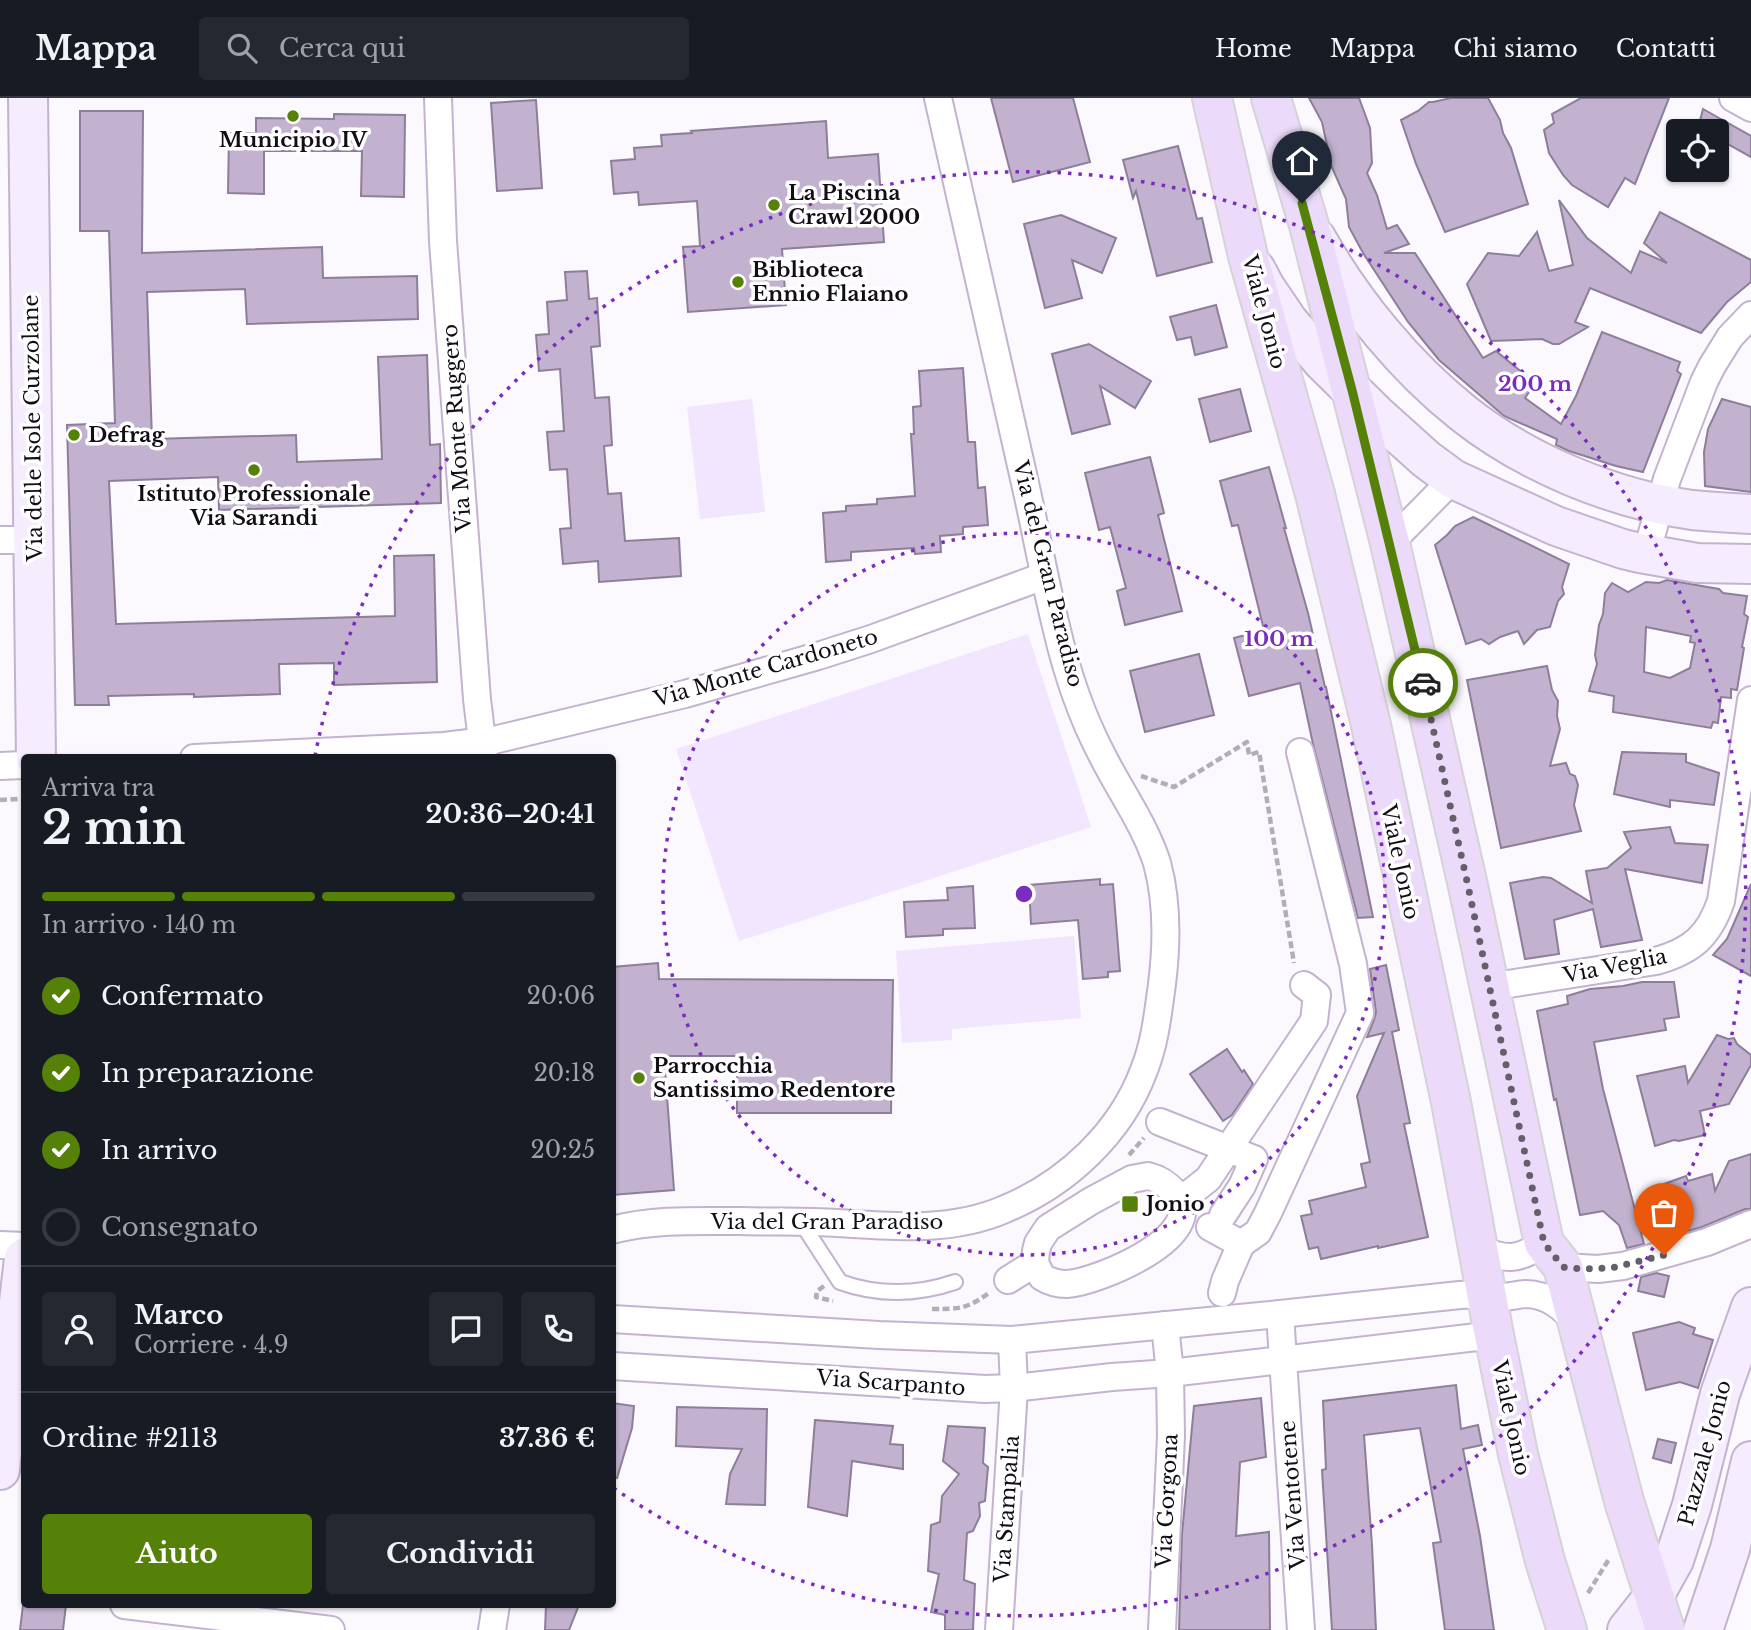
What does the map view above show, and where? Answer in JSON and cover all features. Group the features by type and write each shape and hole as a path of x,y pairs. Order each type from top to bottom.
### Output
{"main road":[{"name":"Viale Jonio","path":"1212,98 1248,256 1315,494 1365,698 1451,1102 1494,1335 1534,1522 1575,1615"},
{"path":"1271,98 1309,225 1390,543 1460,846 1489,987 1554,1255 1578,1326 1621,1492 1660,1613"}],"street":[{"name":"Via delle Isole Curzolane","path":"28,98 17,540 36,754"},
{"name":"Via Monte Ruggero","path":"438,98 443,241 483,750"},
{"name":"Via del Gran Paradiso","path":"616,1229 661,1222 935,1226 984,1217 1028,1199 1073,1169 1088,1154 1120,1116 1140,1083 1151,1050 1162,986 1166,936 1163,894 1157,863 1137,818 1093,736 1079,703 1056,630 938,98"},
{"path":"1733,98 1751,108"},
{"path":"1309,225 1330,262 1368,316 1417,370 1465,414 1505,442 1559,470 1611,490 1660,504 1717,512 1751,513"},
{"path":"1248,256 1265,287 1298,334 1323,362 1426,459 1453,479 1556,526 1612,546 1646,555 1697,563 1751,564"},
{"path":"1646,555 1686,427 1712,366 1730,337 1751,315"},
{"path":"1390,543 1453,479"},
{"name":"Via Monte Cardoneto","path":"277,754 444,746 483,750 872,639 1044,576"},
{"name":"Via Veglia","path":"1489,987 1656,961 1682,952 1697,942 1714,919 1721,901 1751,700"},
{"path":"1222,1293 1241,1244 1258,1232 1268,1213 1360,1013 1353,964 1300,752"},
{"path":"0,766 21,765"},
{"path":"1181,1200 1208,1179 1314,1021 1317,995 1304,985"},
{"path":"1160,1122 1254,1159 1242,1185 1217,1221 1241,1244"},
{"path":"1148,1176 1156,1178 1164,1182 1181,1200 1181,1219 1167,1238 1145,1255 1110,1272 1078,1282 1056,1283 1042,1277 1035,1263 1035,1251 1048,1228 1132,1179 1148,1176"},
{"path":"1479,1249 1511,1258 1525,1254 1554,1255 1598,1269 1623,1266 1698,1245 1751,1224"},
{"path":"0,1245 21,1246"},
{"path":"1008,1280 1035,1263"},
{"path":"0,1470 18,1283"},
{"path":"616,1319 865,1335 1012,1340 1460,1294 1487,1297 1525,1294 1542,1297 1562,1308 1578,1326"},
{"name":"Piazzale Jonio","path":"1627,1630 1660,1613 1720,1394 1751,1307"},
{"name":"Via Ventotene","path":"1280,1314 1301,1630"},
{"path":"1165,1325 1170,1373"},
{"name":"Via Scarpanto","path":"616,1366 959,1388 1014,1388 1170,1373 1494,1335"},
{"name":"Via Stampalia","path":"999,1630 1014,1388 1012,1340"},
{"name":"Via Gorgona","path":"1162,1630 1170,1460 1170,1373"},
{"path":"1703,1630 1730,1549 1751,1461"},
{"path":"1729,1630 1730,1549"},
{"path":"145,1608 277,1627 331,1630"},
{"path":"492,1630 496,1608"}],"lane":[{"path":"802,1222 841,1282 875,1292 904,1292 931,1290 956,1282"}],"path":[{"path":"1116,781 1137,775 1174,787 1247,742 1249,755 1259,752 1296,974 1304,985"},
{"path":"0,800 18,799"},
{"path":"1125,1160 1160,1122"},
{"path":"1575,1615 1610,1558"}],"shaded area":[{"path":"752,399 765,512 700,519 687,407"},
{"path":"1028,634 1091,827 739,941 676,749"},
{"path":"1074,936 1081,1018 952,1029 952,1040 902,1043 896,951"}],"building":[{"path":"991,98 1073,98 1090,162 1013,182"},
{"path":"1309,98 1359,98 1370,128 1372,163 1367,173 1387,229 1397,225 1409,244 1384,253 1415,253 1483,358 1496,351 1535,383 1525,398 1561,424 1576,396 1602,332 1680,362 1677,371 1681,374 1643,472 1616,466 1556,445 1557,439 1504,416 1439,360 1408,322 1349,227 1346,199 1327,156 1322,122"},
{"path":"1451,98 1488,98 1511,148 1528,204 1445,232 1416,164 1401,120 1429,102"},
{"path":"1581,98 1669,98 1635,184 1625,178 1608,207 1572,185 1549,153 1544,130 1554,123 1552,114"},
{"path":"536,100 542,188 497,191 491,103"},
{"path":"1703,109 1721,119 1700,119"},
{"name":"Istituto Professionale Via Sarandi","path":"80,111 143,111 142,253 322,247 323,278 417,276 418,319 247,324 245,289 147,292 152,439 296,435 297,462 382,459 378,357 427,355 430,445 440,444 441,503 219,510 218,477 109,481 116,624 395,616 394,556 434,555 437,682 334,685 334,663 279,664 280,694 108,696 109,705 75,705 67,425 115,423 109,231 80,231"},
{"path":"334,114 405,115 404,197 361,196 362,151 264,151 264,194 228,193 229,133 256,133 256,118 334,119"},
{"path":"826,121 828,158 878,154 884,242 782,249 786,305 688,312 683,247 700,246 697,201 639,205 638,192 614,194 611,161 635,159 634,148 662,146 661,135"},
{"path":"1729,124 1751,136 1751,157 1729,145"},
{"path":"1178,146 1197,219 1202,218 1212,262 1157,276 1136,191 1133,198 1123,160"},
{"path":"1559,200 1587,238 1631,273 1640,251 1667,263 1644,243 1660,212 1751,260 1751,282 1727,302 1701,333 1590,288 1575,322 1588,327 1559,344 1542,339 1491,341 1467,284 1488,253 1519,256 1537,232 1549,271 1573,265"},
{"path":"1061,215 1116,238 1102,273 1072,260 1082,298 1045,308 1024,224"},
{"path":"587,271 589,299 597,298 600,346 591,347 595,398 609,397 612,445 604,446 608,494 621,493 625,541 679,538 681,576 599,582 598,561 563,564 560,529 571,528 567,469 550,470 547,432 564,431 560,369 539,371 536,335 549,334 547,302 567,300 565,272"},
{"path":"1216,305 1227,347 1195,355 1191,337 1177,340 1170,317"},
{"path":"1089,344 1151,381 1135,408 1100,386 1110,424 1072,434 1052,354"},
{"path":"963,368 968,442 975,442 978,488 985,487 988,525 963,527 963,534 940,536 941,552 915,554 914,548 851,552 851,560 826,562 823,513 846,511 846,506 877,504 877,499 915,496 911,434 914,434 913,407 921,406 919,371"},
{"path":"1240,389 1251,431 1210,442 1199,399"},
{"path":"1722,399 1751,407 1751,492 1705,486 1704,452 1708,429"},
{"path":"1150,457 1164,513 1158,515 1182,611 1125,625 1117,591 1126,588 1110,527 1099,530 1085,473"},
{"path":"1269,467 1326,687 1373,917 1358,918 1300,683 1249,696 1234,638 1264,630 1238,525 1232,526 1220,481"},
{"path":"1473,517 1569,564 1562,587 1564,594 1558,601 1550,627 1537,630 1524,644 1518,631 1489,644 1481,639 1466,644 1435,545 1455,526"},
{"path":"1667,580 1747,596 1744,614 1748,617 1737,690 1731,689 1731,698 1721,697 1718,723 1713,722 1711,728 1613,712 1614,696 1589,691 1597,664 1595,655 1605,593 1612,583 1628,592 1646,582 1659,583","holes":["1646,627 1691,636 1690,642 1695,643 1690,668 1670,678 1644,672"]},
{"path":"1199,654 1214,715 1145,732 1130,671"},
{"path":"1547,666 1552,690 1558,701 1560,729 1550,766 1566,763 1570,774 1575,776 1578,785 1574,805 1581,831 1501,848 1467,680"},
{"path":"1622,752 1686,754 1686,762 1719,773 1714,805 1670,800 1670,807 1614,794"},
{"path":"1670,827 1675,843 1708,845 1702,883 1625,869 1642,940 1601,947 1593,909 1554,920 1559,954 1525,959 1510,883 1551,878 1592,903 1586,871 1607,868 1631,848 1624,832"},
{"path":"1100,879 1100,885 1113,884 1120,971 1108,972 1108,977 1083,979 1078,920 1031,924 1029,885"},
{"path":"1751,884 1751,976 1713,955 1727,939"},
{"path":"973,886 975,928 943,929 943,935 906,937 904,902 948,900 947,888"},
{"path":"658,963 659,979 893,980 891,1113 737,1113 737,1056 664,1056 674,1190 616,1195 616,967"},
{"path":"1386,965 1399,1030 1392,1032 1410,1123 1404,1124 1428,1237 1321,1259 1318,1247 1309,1249 1301,1216 1312,1214 1309,1201 1366,1187 1361,1164 1370,1162 1357,1096 1384,1033 1367,1037 1376,1012 1370,969"},
{"path":"1642,982 1674,982 1679,1017 1664,1019 1666,1030 1594,1042 1603,1089 1644,1244 1627,1248 1619,1225 1603,1211 1580,1215 1537,1011 1568,1004 1567,996 1590,989"},
{"path":"1717,1035 1734,1038 1737,1044 1751,1055 1751,1065 1729,1104 1700,1111 1705,1135 1655,1146 1637,1076 1685,1066 1688,1083"},
{"path":"1227,1049 1253,1084 1232,1115 1223,1121 1190,1074"},
{"path":"1751,1154 1751,1209 1677,1234 1664,1184 1686,1176 1688,1181 1712,1174 1715,1191 1729,1161"},
{"path":"1656,1273 1669,1276 1664,1297 1638,1291 1641,1277"},
{"path":"1679,1322 1695,1328 1693,1334 1713,1340 1698,1388 1680,1382 1646,1390 1633,1333"},
{"path":"1456,1385 1461,1429 1478,1425 1482,1445 1463,1449 1494,1630 1445,1630 1433,1543 1441,1542 1420,1428 1364,1435 1376,1630 1332,1630 1322,1470 1326,1469 1323,1401"},
{"path":"1261,1398 1266,1457 1240,1462 1236,1536 1269,1532 1270,1630 1179,1630 1182,1534 1194,1406"},
{"path":"616,1404 634,1406 632,1428 617,1478"},
{"path":"677,1407 767,1409 765,1505 726,1504 730,1474 742,1449 676,1446"},
{"path":"815,1420 893,1426 890,1444 903,1445 903,1469 852,1461 847,1516 808,1507"},
{"path":"948,1426 985,1428 983,1463 988,1467 985,1501 979,1503 980,1516 973,1531 967,1533 964,1580 975,1584 973,1630 945,1630 945,1615 931,1612 939,1574 928,1571 931,1525 940,1522 942,1496 959,1474 943,1461"},
{"path":"1658,1439 1676,1443 1671,1463 1653,1458"},
{"path":"23,1608 66,1608 63,1630 20,1630"},
{"path":"546,1608 578,1608 569,1630 545,1630"}],"way so far":[{"path":"1423,683 1544,1243 1563,1267 1583,1269 1623,1266 1664,1255"}],"place":[{"name":"Municipio IV","path":"293,116"},
{"name":"La Piscina Crawl 2000","path":"774,205"},
{"name":"Biblioteca Ennio Flaiano","path":"738,282"},
{"name":"Defrag","path":"74,435"},
{"name":"Istituto Professionale Via Sarandi","path":"254,470"},
{"name":"Parrocchia Santissimo Redentore","path":"639,1078"},
{"name":"Jonio","path":"1130,1204"}],"route":[{"path":"1302,203 1352,390 1423,683"}]}
